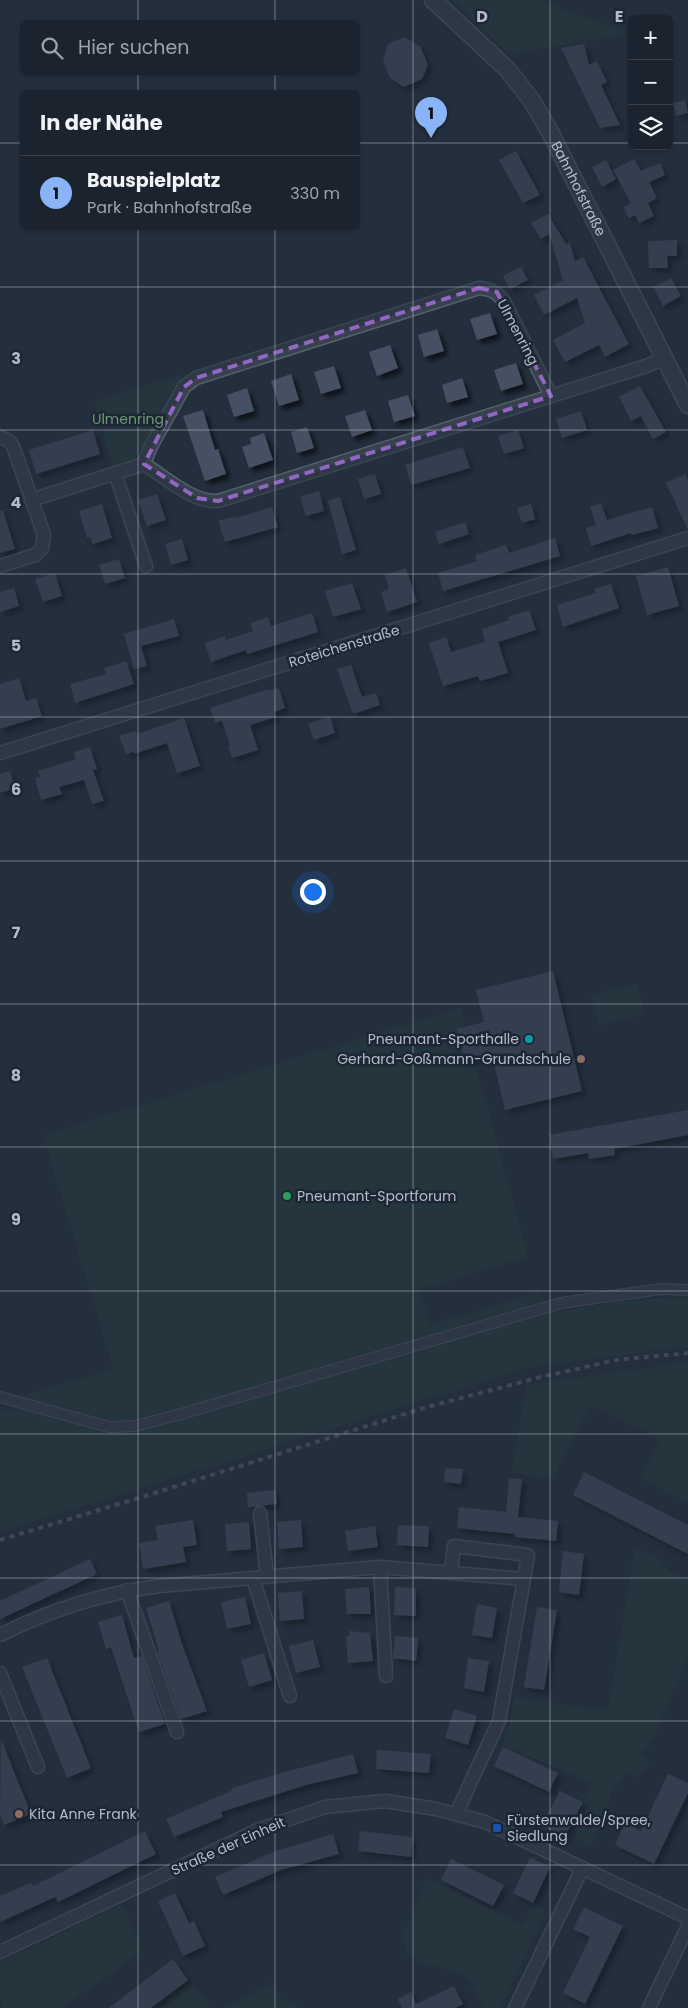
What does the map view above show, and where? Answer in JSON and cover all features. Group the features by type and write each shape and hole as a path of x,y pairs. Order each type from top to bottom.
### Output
{"street":[{"name":"Bahnhofstraße","path":"433,0 508,70 532,101 550,132 688,405"},
{"name":"Ulmenring","path":"144,464 150,448 184,387 196,378 479,288 497,292 504,301 551,396"},
{"path":"31,500 144,464 197,498 208,502 218,501 646,366 665,358"},
{"path":"0,437 8,440 13,446 44,535 42,548 35,555 0,566"},
{"path":"115,473 146,566"},
{"name":"Roteichenstraße","path":"0,753 688,538"},
{"path":"0,1397 109,1427 134,1426 562,1303 662,1289 688,1290"},
{"path":"260,1513 267,1576"},
{"path":"451,1572 454,1546 528,1555 499,1721 456,1814"},
{"path":"380,1567 386,1676"},
{"path":"0,1635 58,1609 127,1590 380,1567 524,1579"},
{"path":"253,1578 290,1696"},
{"path":"127,1590 178,1732"},
{"path":"0,1673 38,1767"},
{"name":"Straße der Einheit","path":"0,1952 251,1833 324,1807 385,1801 436,1809 485,1822 688,1918"},
{"path":"515,2008 582,1869"},
{"path":"649,2008 688,1926"}],"highlighted area":[{"path":"479,288 497,292 551,396 218,501 197,498 144,464 184,387 196,378"}],"green space":[{"path":"453,0 539,0 628,33 628,35 508,54"},
{"name":"Ulmenring","path":"187,373 135,458 113,466 95,401"},
{"path":"637,984 645,1013 599,1026 591,996"},
{"name":"Pneumant-Sportforum","path":"460,1008 528,1257 420,1289 430,1325 539,1292 554,1311 574,1310 615,1302 688,1297 688,1346 526,1368 0,1532 0,1411 29,1409 19,1396 114,1370 43,1135"},
{"path":"688,1362 688,1503 641,1478 660,1439 591,1405 554,1478 512,1473 526,1385"},
{"path":"635,1548 658,1558 671,1572 688,1581 688,1657 652,1741 640,1752 651,1765 637,1777 626,1772 613,1790 592,1847 569,1835 593,1783 502,1745 511,1720 514,1697 608,1711"},
{"path":"427,1879 523,1925 534,1903 546,1910 500,2008 484,2008 468,1978 448,1969 422,1963 407,1954 402,1936"},
{"path":"118,1906 124,1908 143,1951 61,2008 1,2008 0,1963"},
{"path":"191,1982 211,2008 157,2008"},
{"path":"272,1983 280,1999 303,2008 224,2008"}],"building":[{"path":"404,37 420,46 428,65 422,79 404,87 390,78 383,61 388,44"},
{"path":"584,44 589,65 597,61 607,82 601,85 620,125 600,128 561,48"},
{"path":"685,100 688,113 676,116 673,103"},
{"path":"516,151 540,195 523,203 499,160"},
{"path":"634,159 641,171 660,163 665,175 649,182 657,198 648,203 654,216 639,223 635,215 629,218 626,213 624,207 631,203 613,170"},
{"path":"606,160 616,179 602,187 592,167"},
{"path":"548,214 566,244 570,243 575,261 583,257 629,344 605,357 599,345 565,362 553,340 585,323 577,298 544,315 534,295 563,280 549,234 541,239 531,223"},
{"path":"677,240 677,256 667,256 668,268 649,268 648,241"},
{"path":"521,267 528,280 510,289 503,276"},
{"path":"671,278 681,296 663,306 653,287"},
{"path":"490,313 497,334 477,340 470,319"},
{"path":"437,329 444,351 424,357 418,335"},
{"path":"390,345 398,368 377,376 369,352"},
{"path":"516,363 523,384 501,391 494,370"},
{"path":"334,366 341,388 321,394 314,372"},
{"path":"291,374 299,400 279,406 271,381"},
{"path":"462,378 468,397 447,403 442,385"},
{"path":"640,386 666,432 653,439 641,416 631,421 619,397"},
{"path":"247,388 254,411 234,417 227,395"},
{"path":"408,395 415,416 394,422 388,401"},
{"path":"203,410 215,450 218,449 226,474 205,481 183,416"},
{"path":"365,410 372,430 352,437 345,416"},
{"path":"581,411 587,430 562,438 556,419"},
{"path":"307,427 314,448 297,453 291,432"},
{"path":"93,430 100,454 36,474 29,450"},
{"path":"518,430 524,448 504,454 498,436"},
{"path":"264,433 273,460 249,468 242,447 251,444 250,438"},
{"path":"463,447 470,468 411,485 405,465"},
{"path":"375,474 381,494 364,499 358,479"},
{"path":"685,474 688,481 688,530 666,483"},
{"path":"319,491 324,511 306,516 300,497"},
{"path":"157,494 166,520 147,526 138,500"},
{"path":"340,497 356,550 342,554 328,501"},
{"path":"601,503 607,520 652,507 658,528 632,535 631,533 591,546 586,528 596,525 590,507"},
{"path":"102,504 112,538 93,544 90,537 87,538 79,511"},
{"path":"531,504 535,519 522,523 517,508"},
{"path":"272,507 278,527 225,542 218,521 235,516 236,518"},
{"path":"0,511 3,511 15,549 0,553"},
{"path":"465,522 469,534 439,544 435,532"},
{"path":"555,538 560,556 443,591 438,573 477,561 475,555 506,545 509,553"},
{"path":"182,539 188,560 171,565 165,544"},
{"path":"119,559 125,578 105,584 99,565"},
{"path":"668,567 679,606 647,615 636,576"},
{"path":"406,568 417,602 387,612 381,592 389,589 385,575"},
{"path":"55,573 62,596 43,602 35,579"},
{"path":"352,583 361,609 333,617 325,591"},
{"path":"611,584 619,608 563,627 557,605 596,593 594,589"},
{"path":"14,588 19,606 0,612 0,592"},
{"path":"529,610 536,630 498,642 508,673 480,681 478,676 443,686 429,643 446,637 451,652 485,642 482,629 509,620 508,617"},
{"path":"312,613 318,632 247,654 246,650 211,662 205,643 225,636 226,640 253,631 250,623 268,617 271,626"},
{"path":"174,619 179,636 141,646 147,666 134,669 124,634"},
{"path":"126,661 134,684 75,703 70,684 106,674 104,668"},
{"path":"351,665 362,697 376,693 380,705 353,714 337,669"},
{"path":"19,678 26,701 36,698 42,716 0,729 0,684"},
{"path":"279,688 285,708 274,712 276,717 250,725 258,750 232,758 222,721 215,723 210,708 268,689 268,691"},
{"path":"330,716 335,733 314,740 308,724"},
{"path":"184,718 200,766 177,773 167,743 134,754 134,752 126,754 119,736 136,731 137,734"},
{"path":"90,747 97,769 93,770 104,801 92,804 84,780 59,787 62,794 41,800 35,778 40,777 38,771 76,759 74,752"},
{"path":"10,771 15,788 0,793 0,774"},
{"name":"Pneumant-Sporthalle","path":"553,971 582,1091 505,1110 492,1055 465,1061 457,1029 484,1022 476,990"},
{"path":"688,1110 688,1135 614,1149 615,1155 589,1159 588,1153 553,1159 549,1135"},
{"path":"445,1468 463,1469 461,1484 444,1482"},
{"path":"584,1472 688,1525 688,1554 573,1495"},
{"path":"509,1478 522,1479 518,1517 558,1521 556,1541 515,1537 515,1534 457,1528 459,1507 506,1512"},
{"path":"275,1490 277,1504 248,1507 247,1493"},
{"path":"193,1520 197,1545 183,1547 186,1562 143,1569 139,1543 158,1540 155,1526"},
{"path":"301,1520 303,1547 279,1549 277,1522"},
{"path":"249,1522 251,1549 227,1551 225,1524"},
{"path":"398,1525 429,1526 428,1547 397,1545"},
{"path":"375,1526 378,1547 348,1551 345,1531"},
{"path":"563,1551 584,1554 579,1595 559,1592"},
{"path":"90,1559 97,1574 0,1619 0,1601"},
{"path":"369,1587 371,1614 347,1614 345,1589"},
{"path":"395,1587 416,1588 416,1616 394,1615"},
{"path":"302,1591 304,1619 280,1621 278,1593"},
{"path":"245,1597 251,1624 227,1629 221,1602"},
{"path":"169,1601 182,1644 207,1711 181,1719 157,1651 159,1651 146,1608"},
{"path":"477,1604 497,1608 492,1638 472,1635"},
{"path":"537,1607 557,1610 544,1690 524,1687"},
{"path":"122,1615 134,1658 142,1656 165,1724 139,1732 111,1647 106,1649 98,1622"},
{"path":"349,1631 370,1633 373,1661 348,1663 346,1636 349,1636"},
{"path":"395,1636 418,1638 416,1661 393,1658"},
{"path":"313,1640 320,1667 296,1673 289,1646"},
{"path":"264,1653 272,1680 249,1687 241,1660"},
{"path":"47,1658 91,1768 67,1778 22,1667"},
{"path":"468,1658 489,1661 484,1692 464,1688"},
{"path":"454,1709 477,1716 468,1745 445,1738"},
{"path":"1,1739 31,1814 4,1825 0,1815"},
{"path":"503,1747 558,1773 549,1792 494,1766"},
{"path":"377,1750 431,1754 429,1773 376,1769"},
{"path":"353,1754 358,1773 306,1785 221,1812 223,1817 174,1837 166,1819 233,1790 232,1788"},
{"path":"668,1774 688,1783 688,1793 654,1864 615,1845 625,1823 641,1831"},
{"path":"560,1791 583,1802 565,1837 542,1826"},
{"path":"145,1831 156,1854 58,1902 55,1897 0,1922 0,1896 31,1883 33,1886"},
{"path":"360,1831 413,1837 411,1857 358,1851"},
{"path":"333,1834 339,1854 281,1870 223,1895 215,1877 276,1851"},
{"path":"530,1857 550,1867 533,1903 513,1893"},
{"path":"451,1859 504,1885 493,1906 441,1880"},
{"path":"175,1893 189,1923 194,1921 205,1946 183,1956 158,1901"},
{"path":"584,1907 623,1926 585,2004 563,1993 590,1937 573,1929"},
{"path":"173,1959 188,1980 151,2008 109,2008"},
{"path":"454,1986 463,2004 455,2008 402,2008 398,1999 411,1992 416,2004"}],"railway":[{"path":"0,1540 427,1407 541,1377 616,1360 688,1353"}],"place":[{"name":"Bauspielplatz","path":"431,138"},
{"name":"Pneumant-Sporthalle","path":"529,1039"},
{"name":"Gerhard-Goßmann-Grundschule","path":"581,1059"},
{"name":"Pneumant-Sportforum","path":"287,1196"},
{"name":"Kita Anne Frank","path":"19,1814"},
{"name":"Fürstenwalde/Spree, Siedlung","path":"497,1828"}]}
